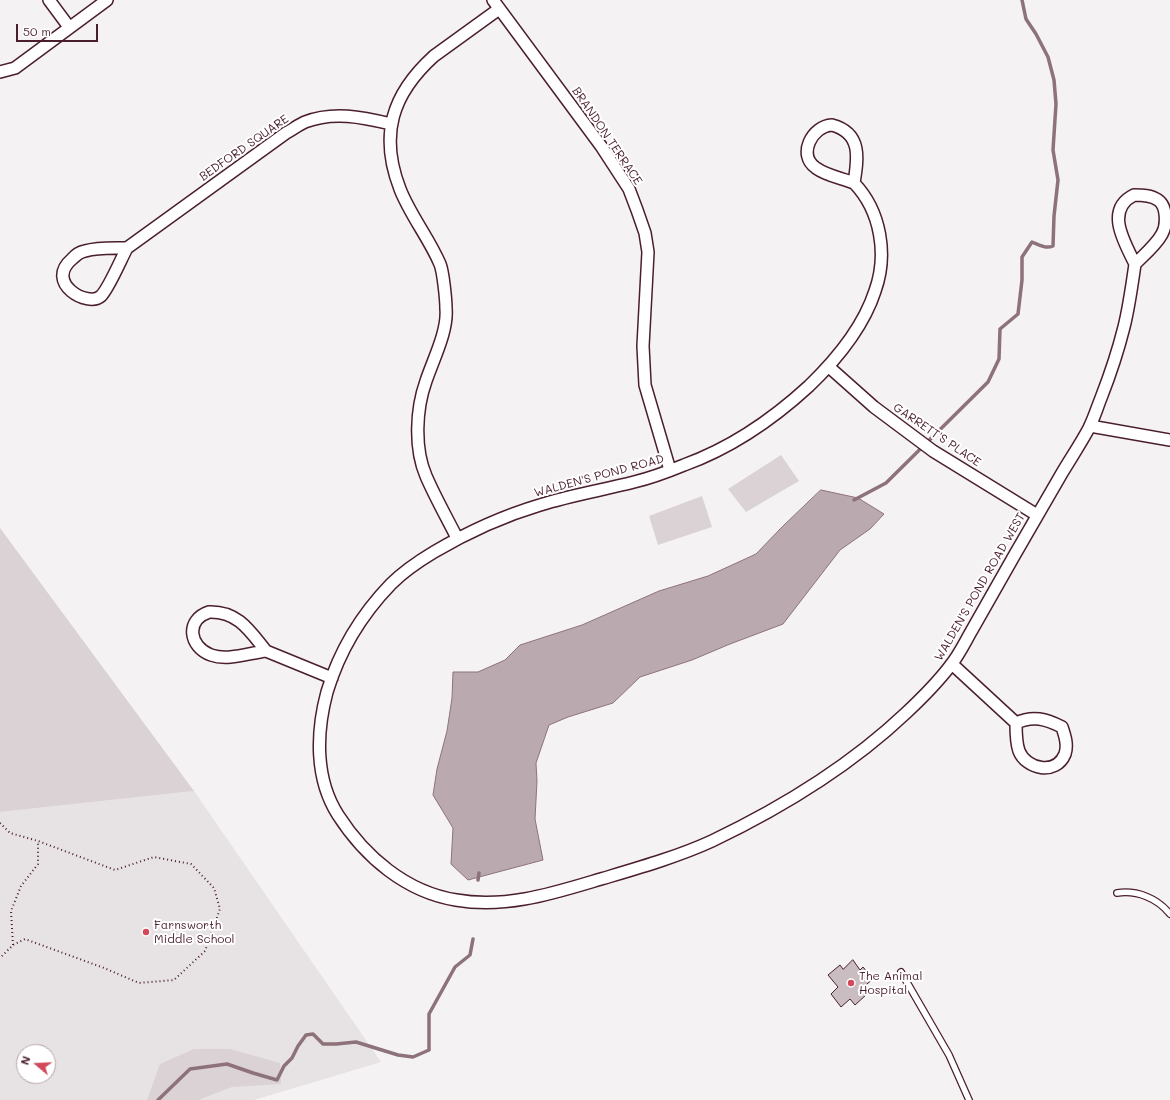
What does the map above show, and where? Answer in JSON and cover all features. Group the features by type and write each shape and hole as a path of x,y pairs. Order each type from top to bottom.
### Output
{"street":[{"path":"49,0 69,28"},
{"path":"0,72 15,68 108,0"},
{"path":"458,538 426,476 421,461 418,429 423,389 445,326 447,310 441,265 400,189 392,159 390,141 391,124 395,108 403,93 426,63 496,5"},
{"name":"BRANDON TERRACE","path":"496,5 601,146 629,189 637,210 645,233 648,252 643,346 645,385 670,470"},
{"name":"BEDFORD SQUARE","path":"127,248 85,250 78,253 66,264 63,271 63,279 66,286 78,296 95,299 100,297 109,284 127,248 303,122 324,116 347,116 360,117 391,124"},
{"name":"WALDEN'S POND ROAD","path":"380,596 392,583 412,566 458,538 488,523 546,503 638,481 688,464 718,451 763,424 787,407 829,367 848,342 863,318 875,294 882,268 880,231 872,207 864,193 854,183 826,173 816,168 811,163 808,154 808,144 812,136 821,128 825,126 840,127 850,134 855,142 857,163 854,183"},
{"path":"1134,195 1143,195 1157,199 1161,202 1166,219 1162,234 1136,264 1122,236 1118,212 1122,204 1128,198 1134,195"},
{"name":"WALDEN'S POND ROAD WEST","path":"380,596 350,638 338,661 322,709 319,754 322,775 333,806 341,819 367,852 387,870 429,893 455,900 495,904 518,901 561,891 661,861 716,838 778,806 837,770 880,737 929,691 952,664 1037,515 1090,426 1107,382 1124,328 1136,264"},
{"name":"GARRETT'S PLACE","path":"829,367 874,407 933,451 1037,515"},
{"path":"1090,426 1170,440"},
{"path":"266,651 225,657 211,655 201,650 193,640 192,631 194,624 201,614 209,612 218,612 235,617 246,626 266,651 332,678"},
{"path":"952,664 1016,723 1019,750 1027,762 1041,768 1051,767 1058,763 1065,754 1066,740 1062,727 1048,720 1024,719 1016,723"}],"lane":[{"path":"1117,893 1126,891 1142,895 1157,902 1170,914"},
{"path":"901,972 949,1055 969,1100"}],"path":[{"path":"0,823 10,833 115,870 154,857 191,864 214,888 220,909 205,951 174,980 138,982 25,939 14,945 0,958"},
{"path":"14,945 11,911 21,886 38,864 38,842"}],"shaded area":[{"path":"781,455 799,481 746,512 728,489"},
{"path":"821,490 858,498 884,514 870,529 840,550 783,624 692,660 640,677 613,703 568,717 549,725 536,763 537,781 535,819 543,860 468,880 451,864 453,828 433,795 437,769 447,731 452,698 453,672 478,672 505,660 520,645 582,625 659,591 708,576 756,554"},
{"path":"702,496 712,527 658,545 649,516"},
{"path":"0,528 194,791 0,812"},
{"name":"Farnsworth Middle School","path":"194,791 381,1062 254,1100 0,1100 0,812"},
{"path":"194,1049 230,1049 280,1063 281,1084 232,1087 198,1100 147,1100 160,1064"}],"building":[{"name":"The Animal Hospital","path":"853,960 860,970 863,967 873,979 861,989 866,995 855,1005 850,999 841,1007 831,994 838,987 828,975 840,965 843,969"}],"waterway":[{"path":"854,500 886,483 988,382 999,359 1000,329 1018,314 1022,280 1022,257 1032,242 1045,247 1053,246 1054,216 1058,180 1053,150 1056,104 1054,80 1048,57 1026,19 1022,0"},
{"path":"478,880 479,873"},
{"path":"158,1100 190,1069 227,1064 277,1080 284,1066 292,1058 306,1035 313,1034 323,1044 356,1042 398,1055 413,1057 429,1050 429,1014 455,967 470,955 473,939"}],"place":[{"name":"Farnsworth Middle School","path":"146,932"},
{"name":"The Animal Hospital","path":"851,983"}]}
